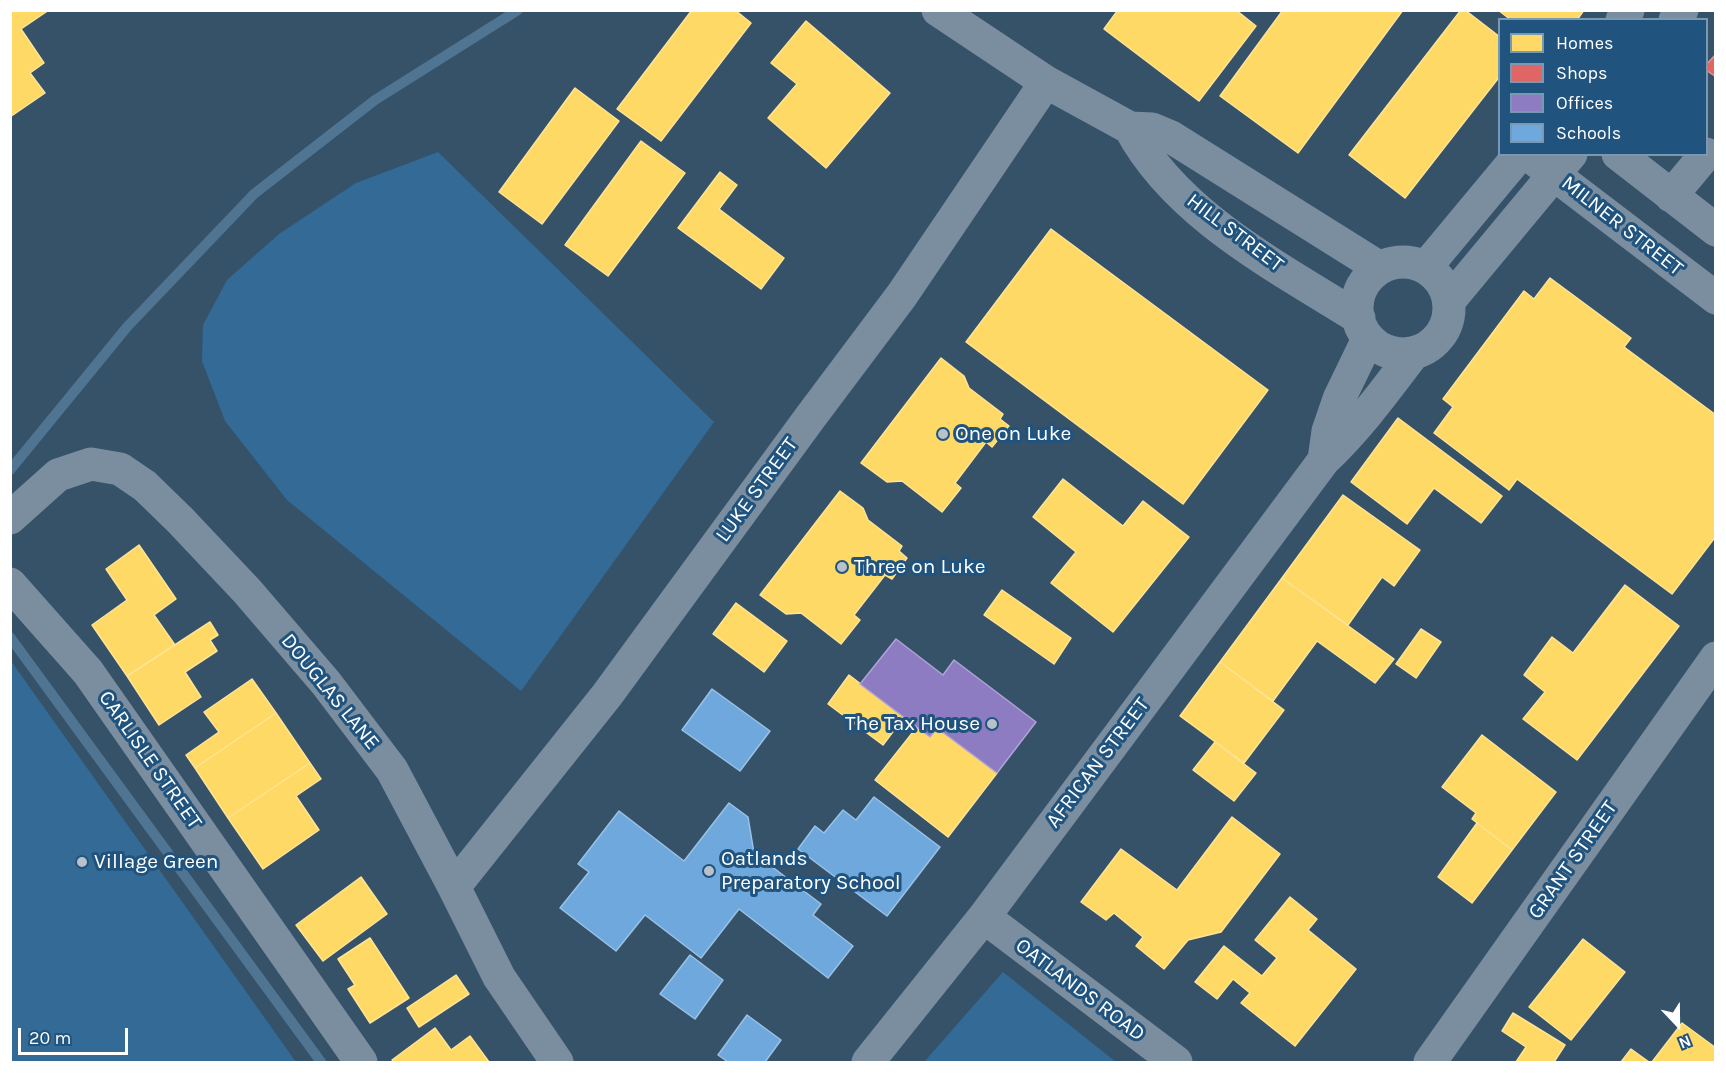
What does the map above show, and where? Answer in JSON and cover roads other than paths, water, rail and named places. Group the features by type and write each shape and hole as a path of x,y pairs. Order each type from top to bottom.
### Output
{"street":[{"name":"HILL STREET","path":"938,10 1046,82 1130,128 1152,129 1171,137 1380,268"},
{"name":"LUKE STREET","path":"454,887 607,695 902,295 1046,82"},
{"name":"HILL STREET","path":"1130,128 1142,150 1160,173 1200,212 1364,328"},
{"path":"1426,267 1518,156"},
{"name":"MILNER STREET","path":"1534,156 1563,165 1716,298"},
{"path":"1621,156 1716,230"},
{"path":"1671,196 1704,156"},
{"path":"1449,301 1563,165"},
{"path":"1395,262 1411,262 1426,267 1438,278 1447,292 1450,307 1448,323 1440,338 1427,348 1413,354 1396,354 1381,349 1364,328 1357,309 1359,293 1367,279 1380,268 1395,262"},
{"name":"AFRICAN STREET","path":"1324,460 1328,431 1364,328"},
{"name":"AFRICAN STREET","path":"868,1062 984,917 1324,460 1368,414 1413,354"},
{"name":"DOUGLAS LANE","path":"10,518 58,476 91,464 120,469 145,486 247,591 326,683 392,770 499,977 557,1062"},
{"name":"CARLISLE STREET","path":"10,584 88,672 361,1062"},
{"name":"GRANT STREET","path":"1430,1062 1716,658"},
{"name":"OATLANDS ROAD","path":"984,917 1176,1062"}],"waterway":[{"path":"10,470 127,327 254,194 375,100 518,10"},
{"path":"10,637 321,1062"}],"place":[{"name":"One on Luke","path":"943,434"},
{"name":"Three on Luke","path":"842,567"},
{"name":"The Tax House","path":"992,724"},
{"name":"Village Green","path":"82,862"},
{"name":"Oatlands Preparatory School","path":"709,871"}]}
